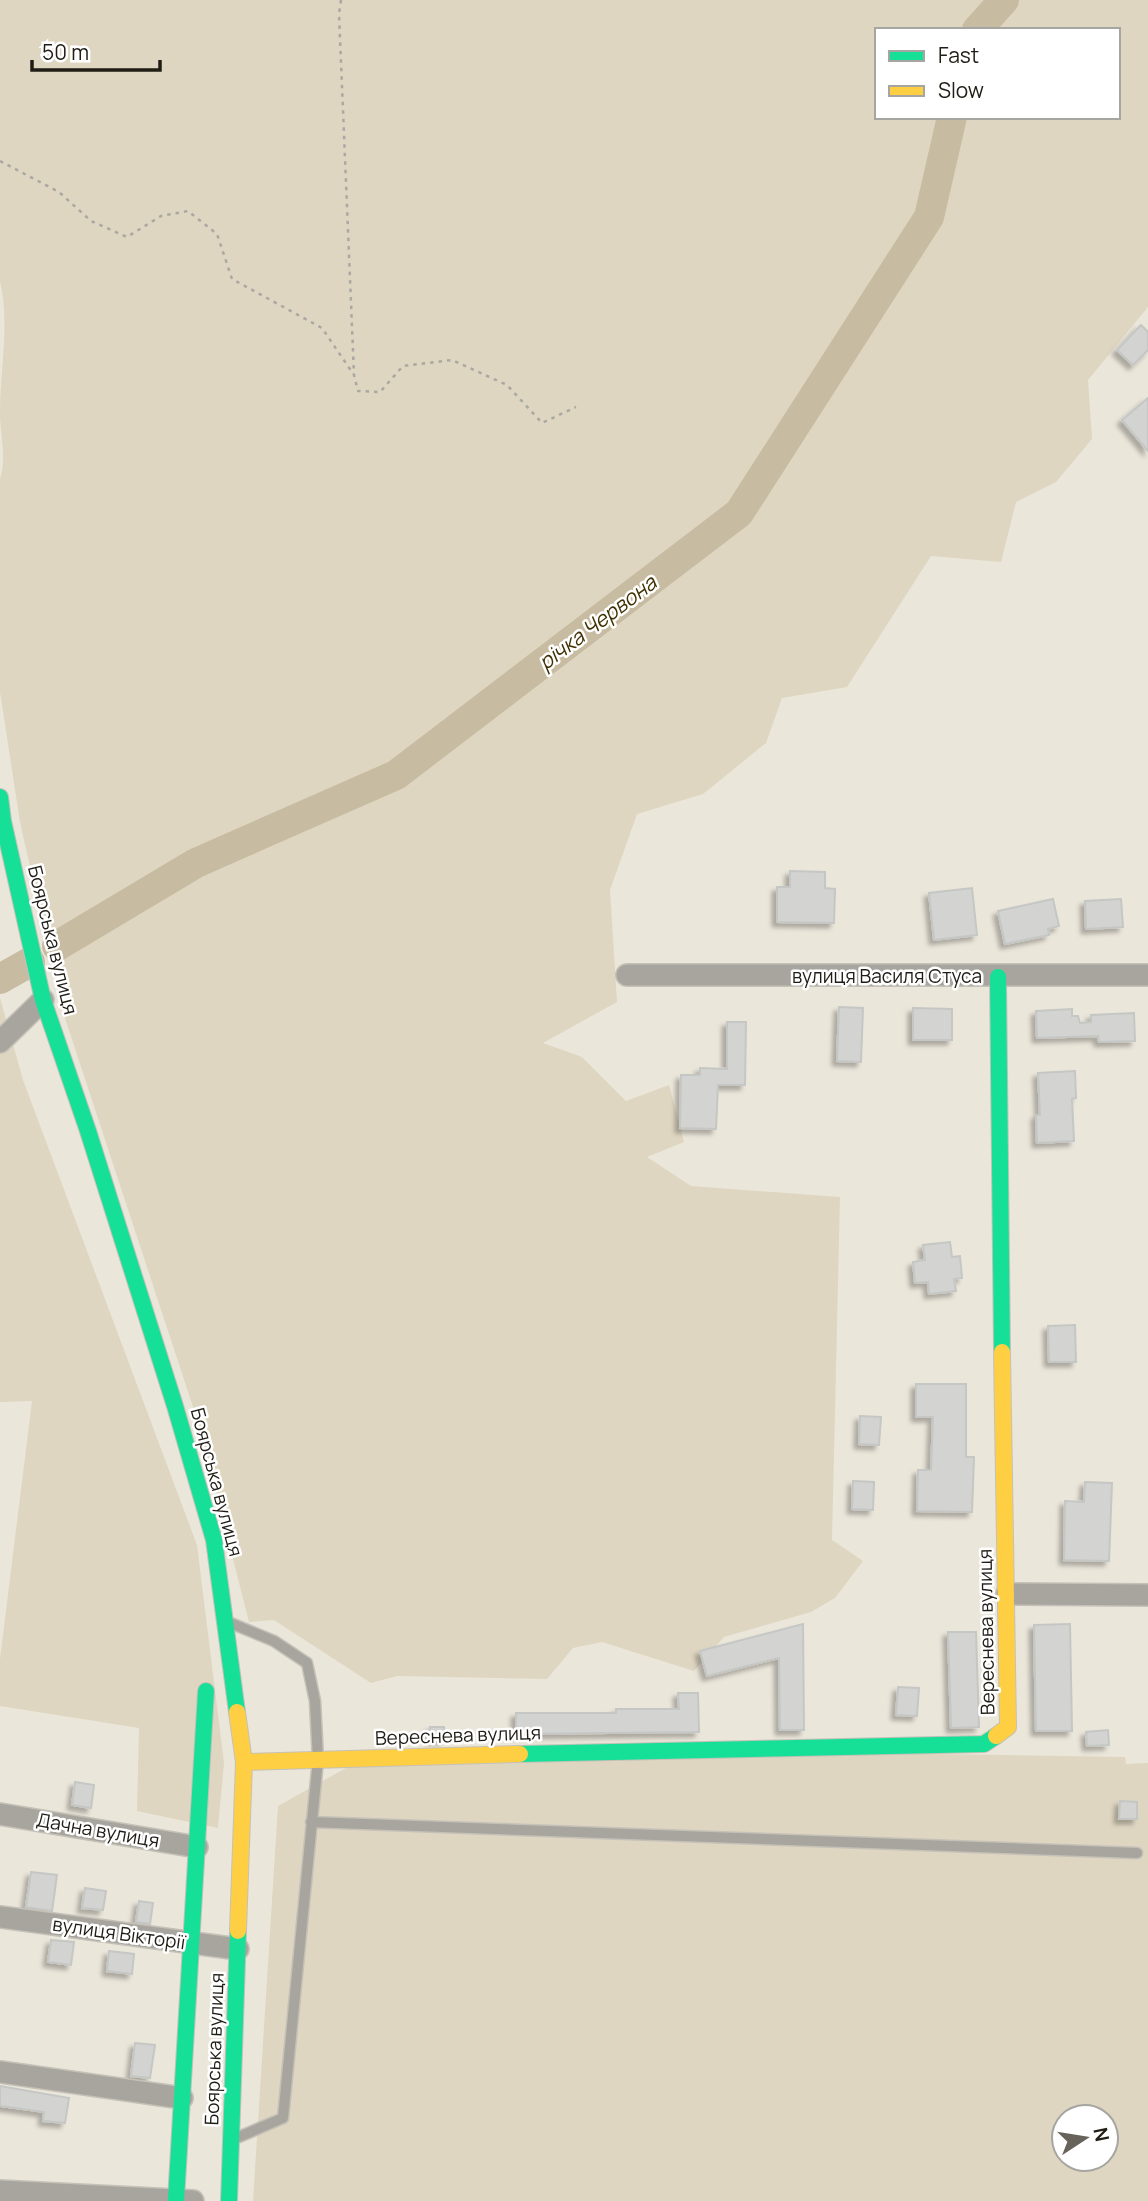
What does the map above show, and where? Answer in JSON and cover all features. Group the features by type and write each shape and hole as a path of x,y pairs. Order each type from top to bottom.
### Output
{"street":[{"name":"Боярська вулиця","path":"0,797 43,1000 88,1131 175,1406 214,1540 244,1762 229,2201"},
{"name":"вулиця Василя Стуса","path":"627,975 1148,975"},
{"name":"Вереснева вулиця","path":"244,1762 984,1744 1008,1727 999,976"},
{"path":"0,1042 43,1000"},
{"path":"1007,1594 1148,1595"},
{"path":"0,2192 185,2201 182,2098 206,1691"},
{"name":"Дачна вулиця","path":"0,1814 197,1847"},
{"name":"вулиця Вікторії","path":"0,1917 237,1949"},
{"path":"0,2073 182,2098"}],"lane":[{"path":"226,1621 275,1641 307,1663 316,1701 318,1760 283,2118 232,2140"},
{"path":"311,1822 1137,1853"}],"path":[{"path":"341,0 339,14 354,375 358,391 380,392 403,366 452,360 507,385 542,423 576,407"},
{"path":"0,162 58,192 91,221 127,237 161,216 188,211 217,234 232,279 322,328 354,375"}],"shaded area":[{"path":"0,0 1148,0 1148,307 1088,380 1092,439 1056,482 1016,502 1001,562 931,556 847,687 782,698 766,743 703,794 637,814 610,890 617,1002 543,1043 582,1057 626,1101 669,1085 684,1142 647,1157 691,1186 840,1197 832,1540 863,1561 835,1598 811,1612 724,1637 694,1671 602,1642 573,1648 547,1679 397,1676 371,1683 274,1620 249,1622 199,1425 62,1009 20,822 0,692 0,479 3,454 0,413 3,297 0,281"},
{"path":"0,998 23,1080 197,1545 224,1763 218,1828 137,1811 139,1728 0,1706 0,1659 32,1401 0,1402"},
{"path":"543,1748 1125,1757 1126,1764 1148,1763 1148,2201 253,2201 278,1806 355,1763"}],"building":[{"path":"1141,325 1148,332 1148,350 1133,365 1117,350"},
{"path":"1148,398 1148,451 1122,420"},
{"path":"790,871 825,872 825,888 835,889 834,923 777,922 777,887 790,887"},
{"path":"972,888 977,935 934,940 929,893"},
{"path":"1053,899 1059,926 1048,929 1049,935 1005,944 998,911"},
{"path":"1121,899 1123,927 1086,929 1085,901"},
{"path":"839,1007 863,1008 861,1062 837,1061"},
{"path":"913,1008 952,1009 952,1040 913,1040"},
{"path":"1072,1009 1072,1016 1078,1016 1080,1023 1091,1022 1091,1015 1134,1013 1135,1041 1099,1042 1098,1036 1037,1038 1036,1011"},
{"path":"727,1022 746,1022 745,1085 718,1085 716,1129 680,1128 681,1075 700,1075 700,1068 727,1069"},
{"path":"1075,1071 1076,1098 1072,1099 1074,1141 1037,1143 1036,1115 1040,1115 1038,1073"},
{"path":"950,1242 952,1257 960,1256 962,1278 954,1279 956,1291 929,1294 928,1282 915,1283 913,1262 925,1260 923,1245"},
{"path":"1075,1325 1076,1362 1049,1362 1048,1326"},
{"path":"916,1384 966,1384 966,1457 974,1457 972,1512 917,1511 918,1470 931,1470 933,1417 916,1417"},
{"path":"860,1416 881,1417 879,1445 859,1444"},
{"path":"853,1481 874,1482 873,1510 852,1509"},
{"path":"1085,1482 1112,1483 1109,1561 1064,1560 1065,1501 1084,1502"},
{"path":"803,1624 804,1730 780,1730 779,1658 707,1676 700,1651"},
{"path":"1070,1624 1072,1731 1036,1731 1034,1625"},
{"path":"948,1632 976,1632 979,1727 951,1728"},
{"path":"898,1687 919,1688 917,1716 896,1715"},
{"path":"678,1693 698,1693 699,1732 516,1734 516,1713 616,1713 616,1709 679,1709"},
{"path":"430,1727 444,1727 444,1740 430,1740"},
{"path":"1108,1730 1109,1745 1087,1746 1086,1732"},
{"path":"75,1782 94,1785 91,1808 72,1805"},
{"path":"1120,1801 1137,1802 1137,1819 1119,1819"},
{"path":"31,1872 57,1875 52,1911 26,1907"},
{"path":"85,1888 106,1891 103,1910 82,1908"},
{"path":"139,1901 153,1903 150,1924 136,1922"},
{"path":"51,1940 74,1942 71,1965 48,1962"},
{"path":"109,1951 134,1954 132,1974 107,1971"},
{"path":"135,2043 155,2045 150,2078 131,2076"},
{"path":"0,2086 69,2098 65,2123 43,2121 44,2112 0,2106"}],"waterway":[{"name":"річка Червона","path":"979,28 1004,0"},
{"name":"річка Червона","path":"57,946 196,863 396,775 739,513 929,217 952,119"},
{"path":"0,979 30,962"}],"traffic: fast":[{"path":"0,797 43,1000 88,1131 175,1406 214,1540 237,1712"},
{"path":"998,977 1002,1352"},
{"path":"176,2200 206,1691"},
{"path":"520,1754 984,1744 996,1736"},
{"path":"229,2201 238,1931"}],"traffic: slow":[{"path":"996,1736 1008,1727 1002,1352"},
{"path":"237,1712 244,1762 238,1931"},
{"path":"244,1762 520,1754"}]}
